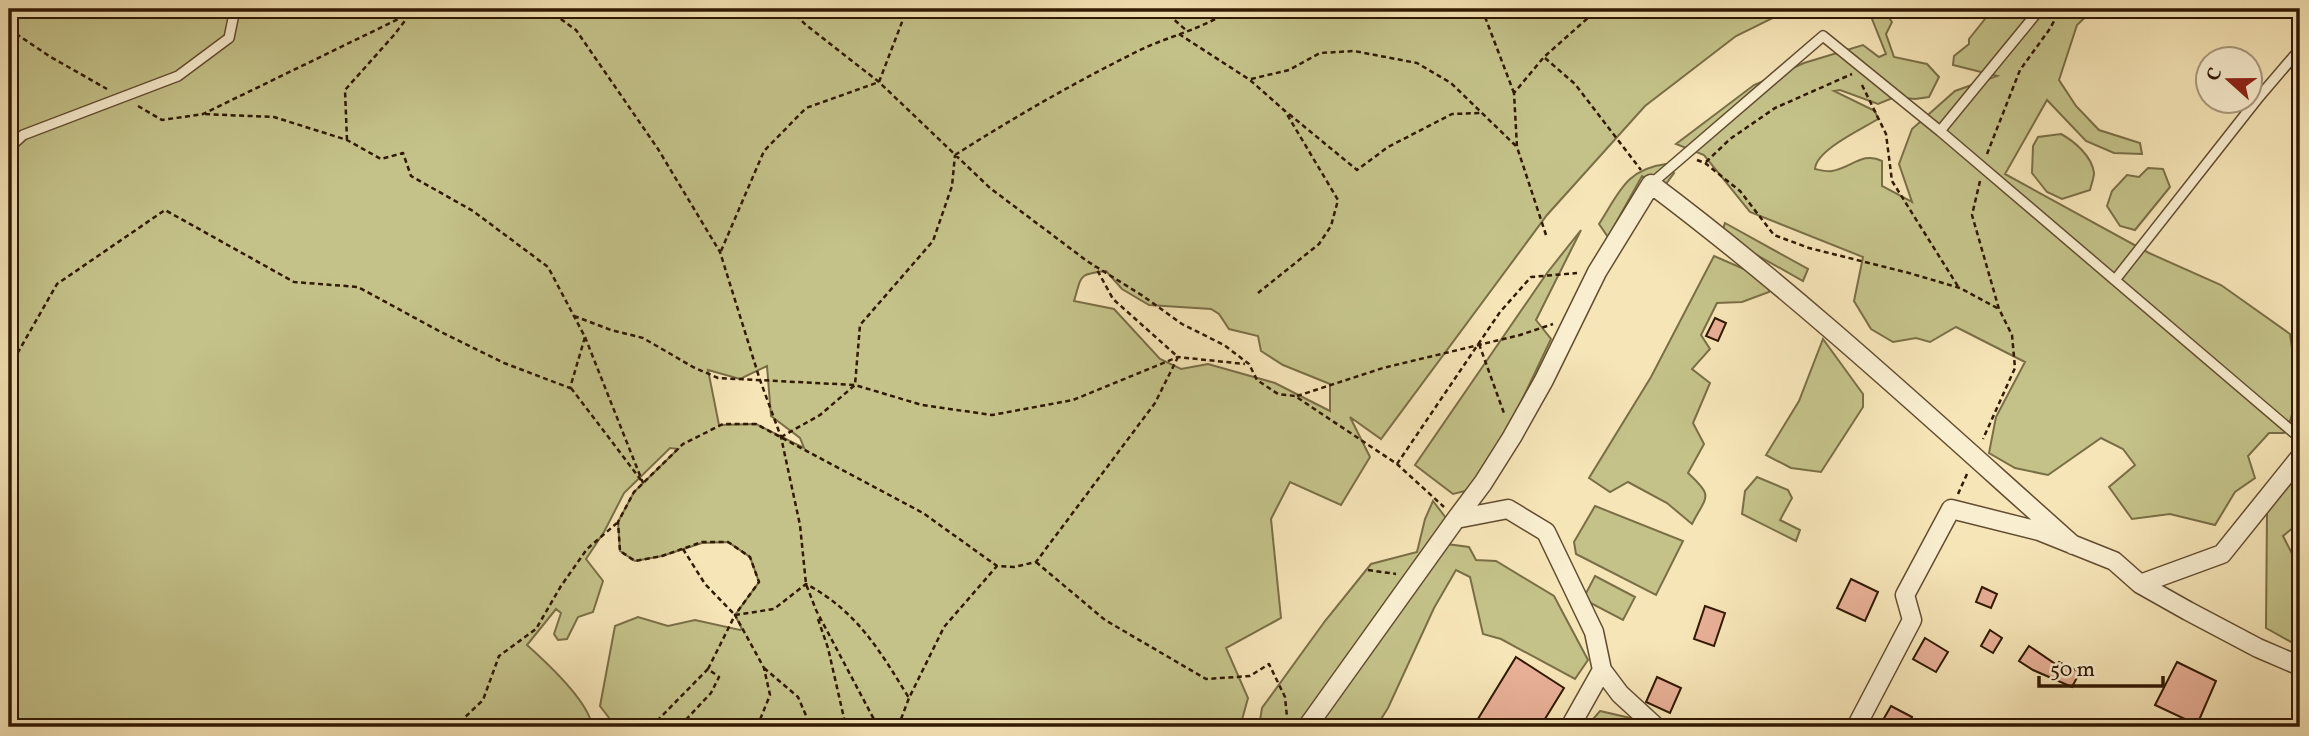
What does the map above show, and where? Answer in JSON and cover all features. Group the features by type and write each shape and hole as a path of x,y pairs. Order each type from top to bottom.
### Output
{"street":[{"path":"1307,727 1483,483 1544,380 1597,272 1651,184 1707,226 1800,304 2074,545"},
{"path":"2140,584 2222,554 2300,457"},
{"path":"1456,519 1508,509 1546,532 1594,632 1602,670 1620,694 1656,727"},
{"path":"1856,727 1912,620 1905,595 1951,509 2039,531 2114,561 2140,584 2258,648 2300,666"},
{"path":"1570,727 1602,670"}],"lane":[{"path":"9,148 23,135 178,75 229,38 235,9"},
{"path":"1940,131 2040,9"},
{"path":"1651,184 1823,36 1861,72 1984,168 2300,439"},
{"path":"2115,279 2300,49"}],"path":[{"path":"203,114 412,10 419,9"},
{"path":"547,9 576,30 658,149 720,252 781,437 800,525 806,584 828,648 846,727"},
{"path":"790,9 879,82 990,188 1095,266 1182,324 1224,345 1248,364 1258,380 1278,394 1295,396 1383,369 1520,335 1576,317"},
{"path":"720,252 764,151 806,108 879,82 908,9"},
{"path":"1162,9 1187,31"},
{"path":"955,155 1011,119 1125,58 1213,22 1232,9"},
{"path":"1482,9 1514,93 1517,147 1546,235"},
{"path":"1514,93 1545,57 1598,9"},
{"path":"1951,509 2015,368 2012,335 1999,309 1972,215 1990,143 2020,70 2061,9"},
{"path":"346,140 345,90 394,35 412,10"},
{"path":"9,29 49,57 162,120 203,114 275,117 346,140 381,159 403,153 411,176 473,211 548,267 585,337 643,483"},
{"path":"1179,34 1250,80 1357,170 1388,147 1452,114 1481,113"},
{"path":"1250,80 1289,69 1320,53 1354,51 1417,63 1451,83 1517,147"},
{"path":"1545,57 1575,84 1651,184"},
{"path":"1960,288 1892,181 1886,134 1861,72 1774,108 1730,139 1705,163 1740,191 1774,235 1809,248 1960,288 1999,309"},
{"path":"1258,293 1319,244 1331,226 1338,200 1285,111"},
{"path":"781,437 820,415 855,386 860,325 933,241 952,186 955,155"},
{"path":"9,368 57,284 165,210 294,282 358,286 504,363 570,388 643,483"},
{"path":"1095,266 1114,299 1178,357"},
{"path":"1397,464 1500,312 1531,277 1597,272"},
{"path":"574,316 643,338 718,378 855,386 922,404 992,415 1073,400 1178,357 1248,364"},
{"path":"570,388 585,337"},
{"path":"1479,344 1512,437"},
{"path":"443,727 461,720 483,700 499,656 536,629 587,549 618,522 634,492 683,444 723,424 756,424 923,513 997,566 1014,568 1036,562 1155,403 1178,357"},
{"path":"1295,396 1397,464 1456,519"},
{"path":"618,522 620,551 635,561 662,556 702,542 728,542 750,557 759,582 735,615 708,668 651,727"},
{"path":"683,549 705,584 735,615 764,668 769,695 757,727"},
{"path":"1036,562 1105,620 1206,679 1250,676 1269,664 1285,697 1288,727"},
{"path":"898,727 909,698 944,627 997,566"},
{"path":"1368,570 1415,578"},
{"path":"735,615 775,609 806,584"},
{"path":"806,584 829,596 876,643 909,698"},
{"path":"816,610 878,727"},
{"path":"679,727 711,693 719,677 708,668"},
{"path":"764,668 799,697 811,727"}],"shaded area":[{"path":"9,9 1791,9 1736,36 1645,106 1547,215 1381,439 1350,417 1370,457 1341,505 1290,482 1271,519 1281,618 1226,648 1248,698 1240,727 616,727 600,706 615,626 638,617 668,626 695,620 740,630 742,629 735,615 759,582 750,557 728,542 702,543 662,556 635,561 620,551 618,522 634,492 678,449 670,448 624,493 604,532 586,559 603,581 593,612 578,617 567,639 558,640 554,634 561,613 556,609 527,645 576,695 584,706 592,727 9,727","holes":["1106,271 1122,289 1149,305 1211,309 1219,314 1229,329 1258,336 1261,351 1283,365 1330,384 1330,411 1275,383 1208,364 1181,369 1160,359 1114,309 1074,301 1083,277 1090,273","767,366 771,416 800,438 804,448 756,424 719,425 708,370 740,379"]},
{"path":"1868,9 1883,9 1892,22 1886,34 1894,57 1927,64 1939,77 1929,97 1895,97 1878,104 1840,90 1834,91 1875,111 1878,119 1831,147 1817,162 1815,169 1832,171 1863,159 1875,158 1882,161 1882,186 1912,202 1899,164 1912,129 1955,91 1997,76 1953,65 1954,56 1969,44 1969,39 1993,9 2094,9 2077,25 2059,80 2076,106 2099,130 2140,143 2142,154 2114,153 2086,141 2047,100 2005,174 2149,253 2221,285 2290,334 2295,385 2289,423 2284,433 2269,433 2248,456 2255,478 2235,492 2215,525 2170,514 2132,519 2109,487 2135,465 2123,449 2101,438 2048,475 2015,468 1989,453 1996,417 2025,362 1956,327 1930,342 1916,338 1893,342 1871,329 1854,301 1863,257 1750,212 1704,155 1676,144 1754,85 1804,63 1863,45 1879,57 1886,54"},
{"path":"2061,134 2086,155 2094,173 2090,190 2062,199 2047,192 2032,173 2033,146 2038,137"},
{"path":"1666,164 1674,173 1663,188 1642,176 1608,237 1599,224 1625,184 1641,171"},
{"path":"2148,168 2163,169 2170,187 2135,230 2120,226 2107,206 2112,191 2127,175 2139,177"},
{"path":"1725,223 1808,269 1803,281 1721,235"},
{"path":"1581,230 1536,320 1551,339 1504,438 1486,486 1453,494 1415,465 1547,273"},
{"path":"1714,256 1774,282 1769,292 1742,302 1717,303 1701,335 1710,349 1692,369 1710,383 1693,423 1704,444 1688,473 1702,487 1705,497 1692,524 1667,503 1628,482 1610,492 1589,478 1651,377"},
{"path":"1823,339 1863,394 1863,407 1821,472 1791,468 1766,455 1799,401"},
{"path":"2300,458 2300,522 2283,536 2300,569 2300,647 2266,628 2267,513"},
{"path":"1757,477 1788,490 1792,498 1780,520 1800,530 1796,541 1742,514 1745,491"},
{"path":"1433,501 1446,518 1447,544 1469,547 1476,560 1496,561 1554,596 1588,660 1575,679 1501,639 1483,634 1470,577 1456,570 1434,608 1388,708 1376,727 1259,727 1262,708 1325,621 1371,564 1417,552 1425,519"},
{"path":"1595,506 1683,541 1656,595 1576,554 1574,542"},
{"path":"1595,576 1635,597 1623,620 1583,599"},
{"path":"1600,711 1639,720 1643,727 1586,727"}],"building":[{"path":"1715,318 1726,323 1718,341 1706,336"},
{"path":"1851,579 1878,592 1865,621 1837,608"},
{"path":"1982,587 1997,594 1991,608 1976,602"},
{"path":"1705,606 1725,613 1714,646 1694,639"},
{"path":"1990,630 2002,638 1993,653 1981,646"},
{"path":"1925,638 1948,652 1936,672 1913,659"},
{"path":"2029,646 2057,665 2059,662 2080,672 2072,687 2019,661"},
{"path":"1516,657 1564,688 1540,727 1473,727"},
{"path":"2177,662 2216,681 2196,727 2183,724 2185,719 2155,705"},
{"path":"1657,677 1681,688 1670,713 1646,702"},
{"path":"1891,706 1912,717 1907,727 1879,727"}]}
